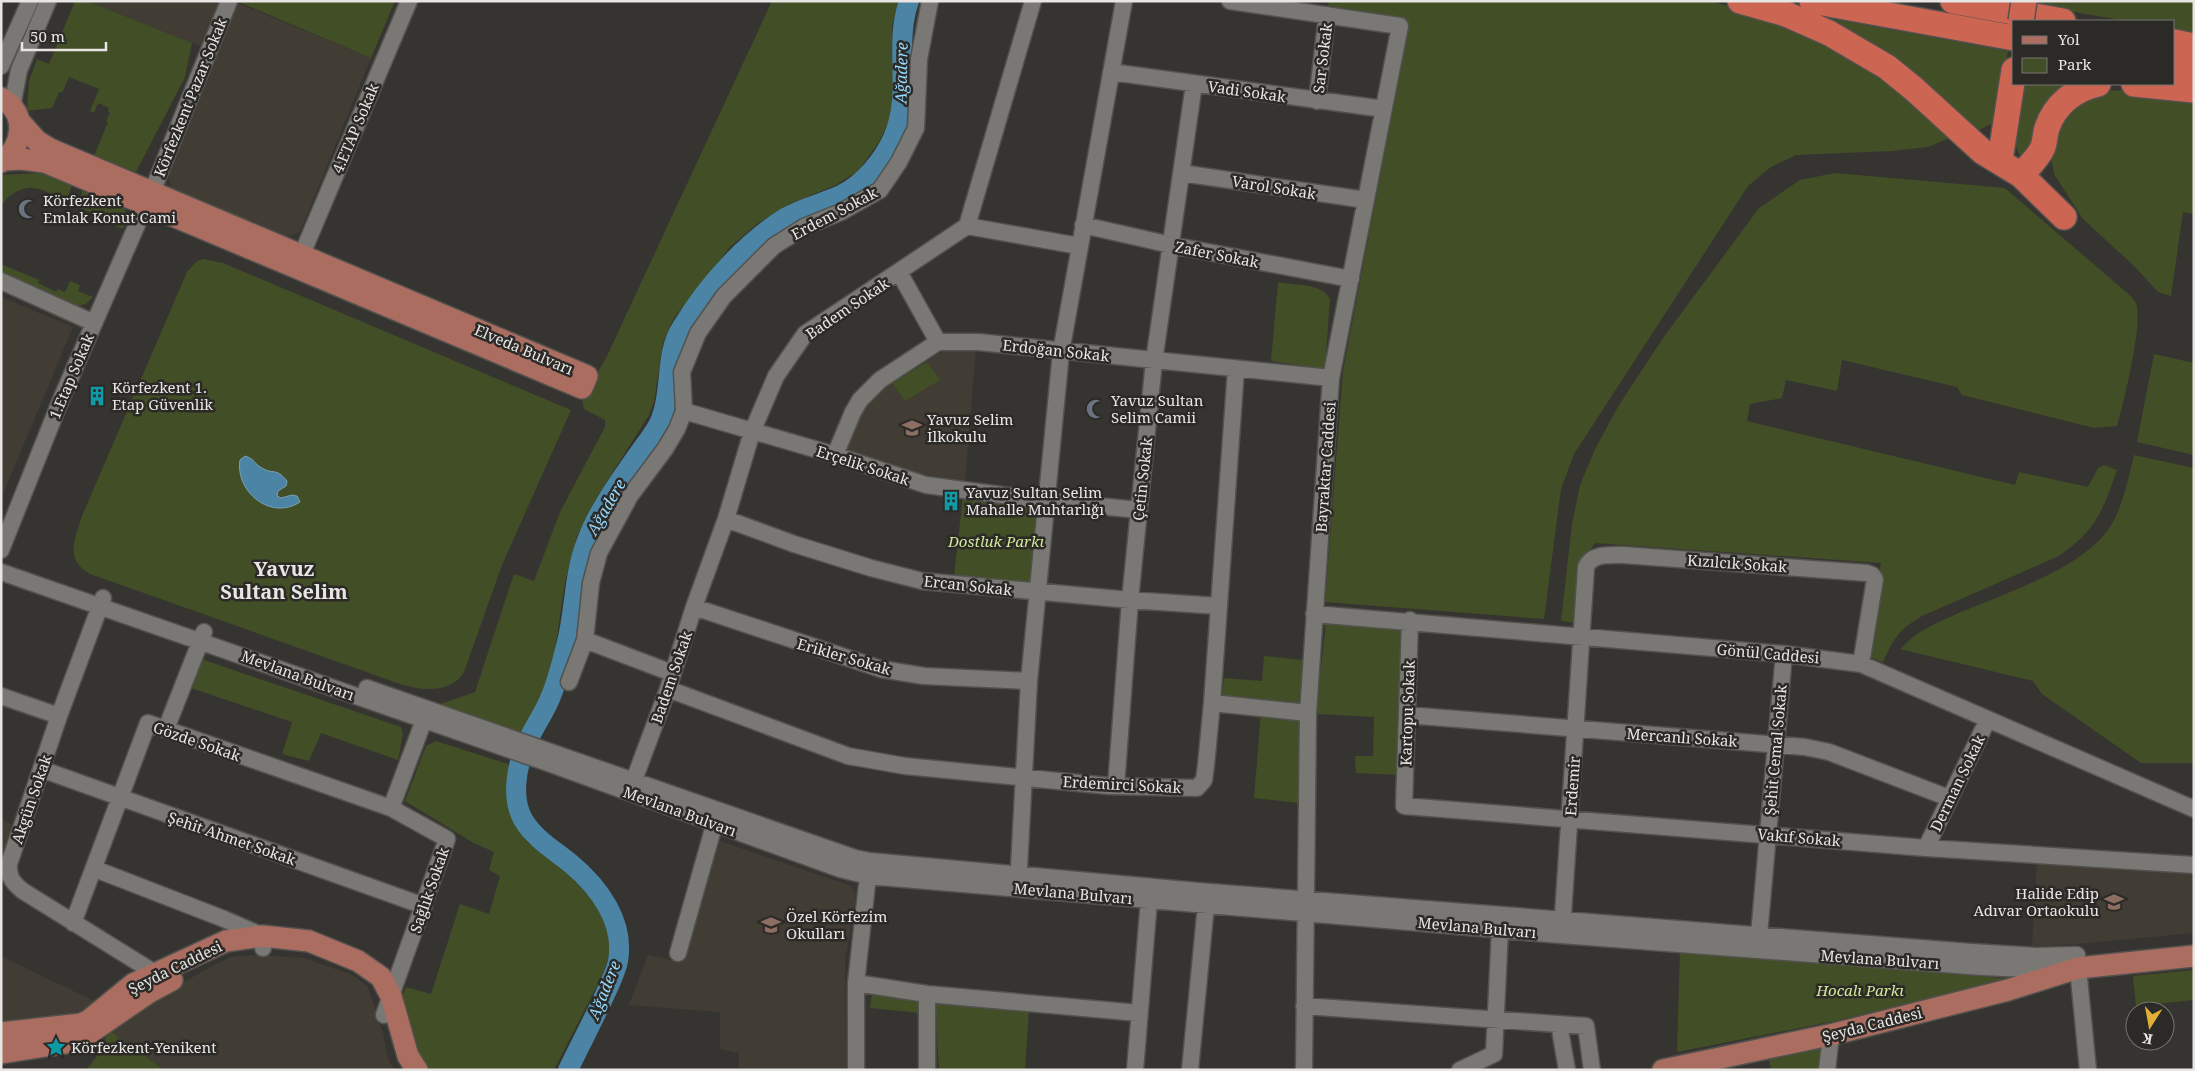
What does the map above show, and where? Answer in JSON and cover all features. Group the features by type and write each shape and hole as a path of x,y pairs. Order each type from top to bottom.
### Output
{"highway":[{"path":"1740,1 1786,14 1829,33 1887,67 1983,152 2000,160 2021,175 2064,217 2049,183 2042,148"},
{"path":"1812,1 2012,38"},
{"path":"1954,1 2058,20"},
{"path":"2021,20 2024,1"},
{"path":"2175,42 2194,46"},
{"path":"2175,67 2194,70"},
{"path":"2000,160 2012,80"},
{"path":"2021,175 2042,148 2047,127 2062,103 2079,90 2095,85"},
{"path":"2144,85 2194,90"},
{"path":"1966,136 1975,139 1984,135 2005,117"}],"main road":[{"path":"3,161 17,147 20,134 11,109"},
{"name":"Elveda Bulvarı","path":"11,109 34,138 50,149 149,198 299,261 588,376 582,388 299,261"},
{"name":"Elveda Bulvarı","path":"3,161 28,159 45,162 149,198"},
{"name":"Şeyda Caddesi","path":"1,1033 73,1026 88,1021 133,984 162,978 230,951 263,942 351,968 371,983 381,1000 388,1005 408,1056 417,1070"},
{"name":"Mevlana Bulvarı","path":"2077,961 2194,942"},
{"name":"Mevlana Bulvarı","path":"2077,961 2194,956"},
{"name":"Şeyda Caddesi","path":"1663,1070 1832,1034 2008,990 2077,961"},
{"name":"Şeyda Caddesi","path":"1,1053 78,1041 148,993 162,978"},
{"name":"Şeyda Caddesi","path":"388,1005 396,1060 400,1070"}],"street":[{"path":"1,66 30,1"},
{"path":"11,109 19,70 48,1"},
{"name":"Körfezkent Pazar Sokak","path":"149,198 229,1"},
{"name":"4.ETAP Sokak","path":"299,261 409,1"},
{"name":"Erdem Sokak","path":"569,682 585,640 592,582 599,553 638,484 672,439 684,411 682,372 698,333 724,296 774,246 804,226 841,212 880,190 900,162 916,128 919,59 930,1"},
{"path":"1034,1 967,226 1079,246"},
{"path":"1019,881 1029,682 1061,352 1124,1"},
{"path":"1230,1 1327,15"},
{"name":"Bayraktar Caddesi","path":"1304,1070 1308,713 1331,378 1400,26 1327,15"},
{"name":"Sar Sokak","path":"1317,101 1327,15"},
{"name":"Vadi Sokak","path":"1111,72 1384,110"},
{"name":"Çetin Sokak","path":"1116,786 1130,600 1154,361 1194,84"},
{"name":"Varol Sokak","path":"1181,172 1366,200"},
{"name":"1.Etap Sokak","path":"1,550 94,323 149,198"},
{"name":"Badem Sokak","path":"634,780 726,519 752,432 776,376 805,334 967,226"},
{"name":"Zafer Sokak","path":"1083,226 1350,280"},
{"path":"899,272 938,342"},
{"path":"1,281 94,323"},
{"name":"Erdoğan Sokak","path":"835,455 853,412 868,390 938,342 963,340 1061,352 1331,378"},
{"name":"Erdemirci Sokak","path":"585,640 670,681 848,756 905,766 1024,778 1116,786 1197,788 1204,780 1212,703 1236,369"},
{"name":"Erçelik Sokak","path":"684,411 835,455 926,485 1047,501 1139,510"},
{"name":"Ercan Sokak","path":"726,519 811,549 922,581 1219,606"},
{"name":"Kızılcık Sokak","path":"1582,636 1586,568 1588,562 1599,556 1623,555 1859,571 1872,575 1875,580 1861,664"},
{"name":"Mevlana Bulvarı","path":"1,562 101,602"},
{"name":"Mevlana Bulvarı","path":"1,572 101,602 202,636 717,817 855,858 869,869 1562,927 1982,967 2028,969 2077,961"},
{"name":"Akgün Sokak","path":"101,602 59,716 9,864 8,872 10,878 23,891 162,978"},
{"name":"Erikler Sokak","path":"694,607 881,669 924,676 1029,682"},
{"name":"Gönül Caddesi","path":"1314,614 1410,620 1784,654 1861,664 2194,809"},
{"name":"Kartopu Sokak","path":"1404,806 1410,620"},
{"path":"166,730 202,636"},
{"name":"Erdemir","path":"1562,927 1582,636"},
{"name":"Şehit Cemal Sokak","path":"1759,935 1784,654"},
{"path":"1,696 59,716"},
{"path":"1212,703 1308,713"},
{"path":"391,808 426,715"},
{"name":"Mercanlı Sokak","path":"1407,715 1805,747 1829,752 1950,798"},
{"name":"Derman Sokak","path":"1926,848 1988,718"},
{"name":"Gözde Sokak","path":"74,923 148,723 391,808"},
{"name":"Mevlana Bulvarı","path":"550,757 634,780 717,817"},
{"name":"Şehit Ahmet Sokak","path":"41,769 120,799 424,906"},
{"name":"Vakıf Sokak","path":"1404,806 1926,848 2194,865"},
{"name":"Sağlık Sokak","path":"388,1005 424,906 446,838 391,808"},
{"path":"678,953 717,817"},
{"path":"95,869 224,919 263,942"},
{"path":"856,1070 856,982 869,869"},
{"name":"Mevlana Bulvarı","path":"1019,881 1149,900 1206,905 1305,906 1500,929 1562,927 1759,935 2036,956 2077,961"},
{"path":"1134,1070 1149,900"},
{"path":"1190,1070 1206,905"},
{"path":"1460,1070 1494,1054 1500,929"},
{"path":"2077,961 2088,1070"},
{"path":"856,982 927,994 1139,1013"},
{"path":"927,994 927,1070"},
{"path":"1304,1006 1586,1026 1592,1070"},
{"path":"1559,1024 1567,1070"},
{"path":"1827,1070 1832,1034"}],"shaded area":[{"path":"87,1 220,1 202,47"},
{"path":"235,2 371,58 300,232 284,238 172,190 167,172"},
{"path":"1,297 73,327 1,499"},
{"name":"Yavuz Selim İlkokulu","path":"950,347 976,347 965,481 920,474 846,449 863,408 876,393"},
{"path":"1,818 12,825 1,869"},
{"name":"Özel Körfezim Okulları","path":"714,839 851,886 856,895 845,961 846,1070 739,1070 739,1053 720,1049 720,1012 629,1005 648,955 682,962"},
{"name":"Halide Edip Adıvar Ortaokulu","path":"2037,861 2194,872 2194,933 2077,944 2032,946"},
{"path":"255,955 304,958 353,975 368,987 383,1033 388,1059 394,1070 164,1070 109,1030 150,1000 230,957"},
{"path":"1,956 100,1004 81,1018 1,1027"}],"green space":[{"path":"75,1 87,1 192,43 185,77 136,172 94,156 110,113 108,111 109,108 98,103 94,113 90,111 99,89 69,77 62,93 59,92 52,108 27,111 29,81 37,59 49,64"},
{"path":"236,1 395,1 371,58"},
{"path":"772,1 898,1 892,27 894,94 889,121 879,142 858,171 836,185 789,204 757,224 730,247 674,318 663,343 654,402 649,415 595,500 577,536 565,582 552,670 542,695 519,736 435,706 475,692 514,574 534,581 560,512 605,427 605,420 584,409 582,400 607,356"},
{"path":"1329,1 1711,1 1794,28 1853,56 1892,83 1954,136 1928,147 1892,151 1796,155 1771,167 1748,186 1574,454 1561,489 1544,619 1325,602 1343,371 1409,24 1328,7"},
{"path":"2033,1 2194,1 2194,32 2175,29 2175,20 2121,20 2032,5"},
{"path":"1816,16 2008,51 2001,97 1993,123 1977,131"},
{"path":"2018,85 2071,85 2022,160 2015,142 2014,113"},
{"path":"2128,90 2194,98 2194,214 2183,212 2171,296 2158,292 2134,266 2083,219 2054,174 2051,156 2057,125 2069,107 2101,91"},
{"path":"43,173 72,185 66,203 43,190 31,188 13,194 6,199 1,207 1,175"},
{"path":"1835,173 2005,188 2129,295 2135,301 2137,325 2132,362 2117,426 2094,428 1962,395 1957,387 1842,360 1837,391 1786,380 1782,398 1750,404 1747,421 2015,485 2019,472 2088,487 2098,468 2104,465 2117,470 2097,519 2082,537 2059,556 1914,621 1898,635 1883,662 1867,656 1881,563 1595,543 1583,560 1577,623 1561,621 1572,524 1580,485 1595,449 1619,405 1663,338 1759,208 1800,180"},
{"path":"83,189 123,206 128,217 123,229 108,223 109,220 80,208 79,202"},
{"path":"204,259 223,263 571,410 502,565 464,672 452,684 437,689 403,685 90,574 77,562 74,548 82,516 187,272 197,261"},
{"path":"1,264 39,280 38,283 56,292 58,289 65,292 70,281 80,285 78,291 93,297 86,304 77,306 1,272"},
{"path":"1278,282 1314,287 1326,294 1330,299 1325,369 1271,361"},
{"path":"2154,354 2194,363 2194,455 2137,442"},
{"path":"927,362 940,380 905,401 892,383"},
{"path":"2134,455 2194,468 2194,763 2141,763 2042,694 2033,681 1900,649 1920,632 1942,620 2049,575 2073,561 2094,545 2110,527 2118,511 2125,492"},
{"name":"Dostluk Parkı","path":"963,496 1038,505 1031,584 954,577"},
{"path":"1326,622 1401,628 1405,633 1401,775 1356,773 1355,756 1373,756 1374,717 1316,714"},
{"path":"1264,656 1303,660 1299,703 1222,696 1224,678 1262,681"},
{"path":"201,659 401,727 403,733 398,760 321,733 309,761 282,754 292,722 191,688"},
{"path":"1261,713 1303,718 1298,803 1254,798"},
{"path":"436,741 511,765 512,817 527,842 553,860 592,898 607,925 611,949 603,974 554,1070 422,1070 398,1007 406,987 431,994 460,904 489,914 500,876 489,870 494,852 472,842 405,801 426,746"},
{"name":"Hocalı Parkı","path":"1680,948 2010,979 1835,1021 1677,1052"},
{"path":"2194,970 2194,1000 2175,1002 2136,1001 2133,976"},
{"path":"872,993 921,997 921,1013 870,1008"},
{"path":"935,998 1029,1008 1025,1070 939,1070"},
{"path":"109,1030 164,1070 86,1070 98,1055"},
{"path":"1826,1043 1822,1070 1771,1070 1768,1056"}],"water":[{"path":"245,456 266,470 280,474 287,481 286,486 278,491 277,496 281,498 292,495 297,496 300,502 289,507 278,508 257,500 243,483 240,472 240,460"}],"waterway":[{"name":"Ağadere","path":"568,1070 615,972 618,961 618,933 608,906 591,883 570,863 539,839 528,827 517,804 516,784 519,765 525,747 548,703 559,673 570,630 582,555 602,509 659,424 665,408 676,338 703,296 755,240 792,214 836,197 851,189 866,177 879,162 889,146 899,121 902,104 903,35 909,1"}],"place":[{"name":"Körfezkent Emlak Konut Cami","path":"28,209"},
{"name":"Körfezkent 1. Etap Güvenlik","path":"97,396"},
{"name":"Yavuz Sultan Selim Camii","path":"1096,409"},
{"name":"Yavuz Selim İlkokulu","path":"912,428"},
{"name":"Yavuz Sultan Selim Mahalle Muhtarlığı","path":"951,501"},
{"name":"Halide Edip Adıvar Ortaokulu","path":"2114,902"},
{"name":"Özel Körfezim Okulları","path":"771,925"},
{"name":"Körfezkent-Yenikent","path":"56,1047"}],"district":[{"name":"Yavuz Sultan Selim","path":"284,580"}]}
